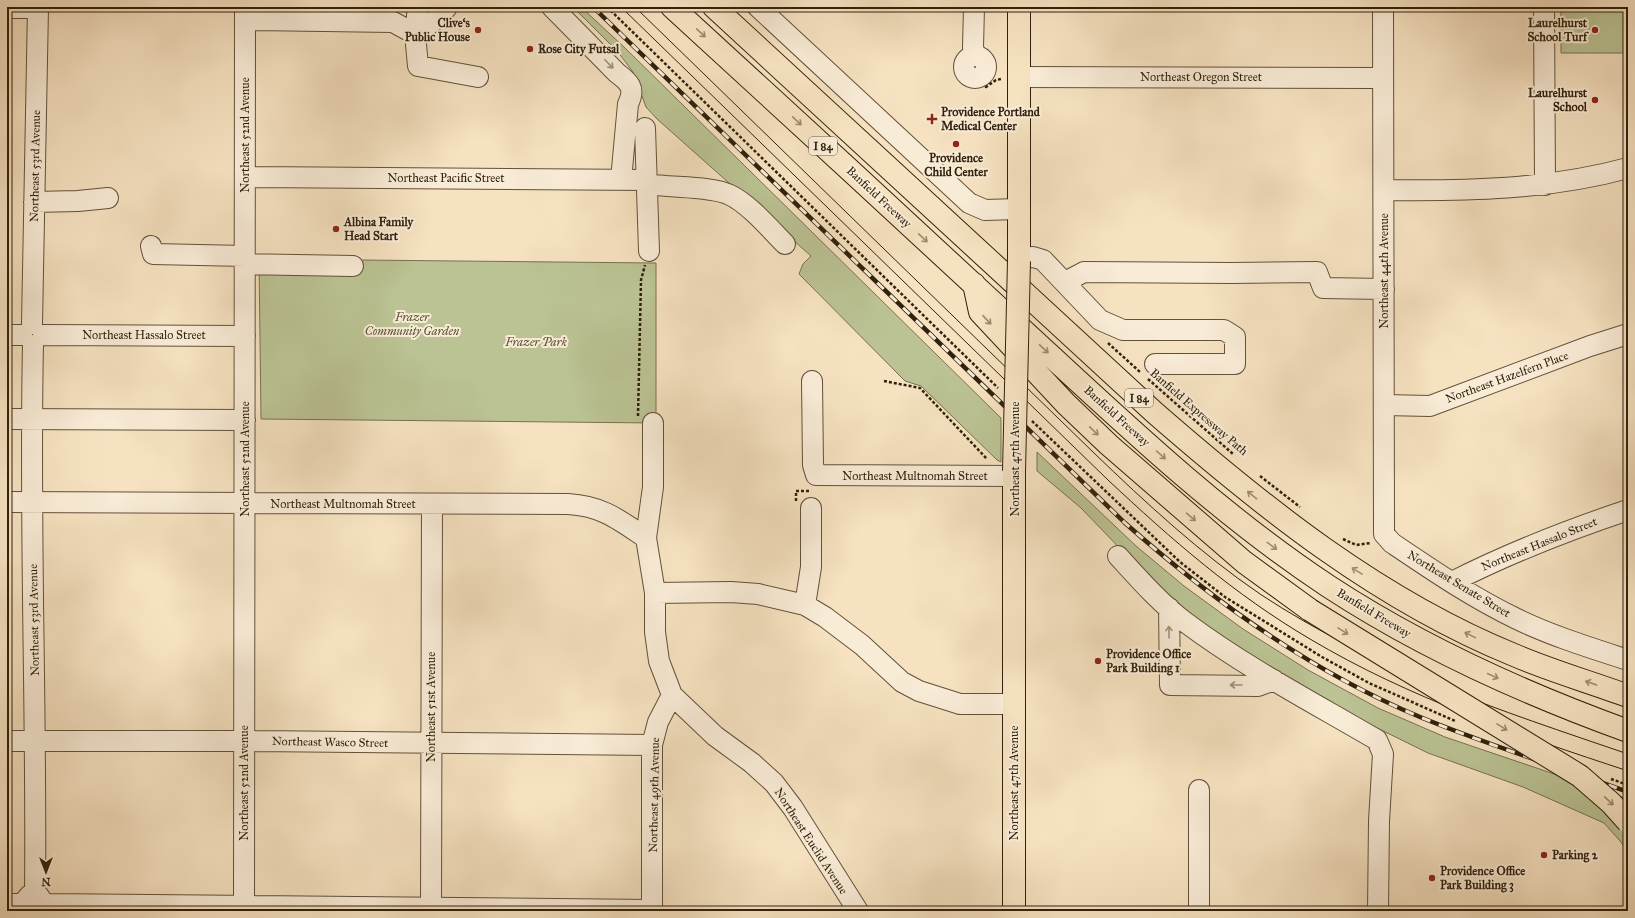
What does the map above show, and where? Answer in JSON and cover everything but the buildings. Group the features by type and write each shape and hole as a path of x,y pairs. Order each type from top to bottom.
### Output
{"main road":[{"name":"Banfield Freeway","path":"672,7 1172,465 1248,528 1322,582 1371,613 1458,660 1548,700 1628,731"},
{"name":"I 84","path":"714,7 1132,393 1228,476 1282,518 1343,562 1385,589 1470,635 1514,655 1628,696"},
{"name":"Northeast 47th Avenue","path":"1014,911 1014,704 1009,474 1019,260 1019,209 1010,78 1019,7"},
{"path":"974,284 980,312 1066,404 1109,445 1244,562 1310,610 1580,776 1611,803 1628,822"}],"street":[{"path":"418,7 415,34 418,66 478,77"},
{"path":"415,34 438,18 447,7"},
{"path":"552,7 617,73 629,82 632,96 628,104 621,180"},
{"path":"758,7 969,203 985,210 1019,209"},
{"path":"974,7 975,55 968,57 964,68 970,77 982,77"},
{"name":"Northeast 44th Avenue","path":"1383,7 1384,534"},
{"path":"1544,7 1545,185"},
{"path":"7,8 38,8"},
{"name":"Northeast 53rd Avenue","path":"29,905 36,742 32,419 27,335 34,202 38,8"},
{"path":"245,14 393,22 415,34"},
{"name":"Northeast 52nd Avenue","path":"244,908 246,503 245,14"},
{"name":"Northeast Oregon Street","path":"1010,78 1382,78"},
{"path":"644,128 648,182 649,251"},
{"path":"1384,190 1485,190 1545,185 1594,177 1628,168"},
{"name":"Northeast Pacific Street","path":"245,177 621,180 648,182 718,191 731,195 759,218 785,244"},
{"path":"34,202 78,201 108,198"},
{"path":"150,246 153,254 353,266"},
{"path":"1019,260 1033,257 1043,260 1100,320 1123,330 1224,330 1236,337 1236,364 1148,371"},
{"path":"1065,282 1084,272 1317,272 1322,288 1384,288"},
{"name":"Northeast Hazelfern Place","path":"1384,405 1430,406 1590,346 1628,334"},
{"name":"Northeast Hassalo Street","path":"27,335 245,336"},
{"name":"Northeast Multnomah Street","path":"812,380 813,465 816,475 1009,474"},
{"path":"7,419 245,420"},
{"path":"653,423 653,487 646,538 655,592 659,661 672,695"},
{"name":"Northeast Multnomah Street","path":"7,502 582,505 594,507 607,513 646,538"},
{"name":"Northeast 51st Avenue","path":"431,909 432,504"},
{"path":"805,605 811,568 811,508"},
{"name":"Northeast Hassalo Street","path":"1452,582 1498,558 1586,524 1628,510"},
{"name":"Northeast Senate Street","path":"1384,534 1392,543 1452,582 1517,619 1554,634 1628,660"},
{"path":"1118,556 1169,608 1185,622 1274,680 1377,740 1383,754 1379,821 1378,911"},
{"path":"655,592 731,592 758,594 805,605 825,617 856,640 902,682 919,692 960,704 1014,704"},
{"path":"1169,608 1170,685 1258,686 1274,680"},
{"name":"Northeast 49th Avenue","path":"652,910 652,745 658,722 672,695"},
{"name":"Northeast Euclid Avenue","path":"672,695 715,736 752,763 774,783 793,808 858,911"},
{"name":"Northeast Wasco Street","path":"7,742 244,741 652,745"},
{"path":"1199,790 1199,911"},
{"path":"29,905 244,908 652,910"}],"path":[{"path":"982,77 986,87 996,80 1010,78"},
{"path":"649,251 641,280 638,418 653,423"},
{"name":"Banfield Expressway Path","path":"1103,338 1148,371 1237,458"},
{"path":"884,381 920,388 996,468 1009,474"},
{"path":"1255,472 1305,511"},
{"path":"1337,534 1356,545 1374,542 1384,534"}],"green space":[{"path":"573,7 581,7 624,47 1001,418 1001,462 997,460 921,386 905,381 799,274 803,264 811,256 657,119 646,107 633,72 618,52"},
{"name":"Laurelhurst School Turf","path":"1561,7 1628,7 1628,53 1561,53"},
{"name":"Frazer Park","path":"259,259 656,263 656,423 261,419"},
{"path":"1037,452 1136,546 1184,586 1243,629 1308,670 1378,708 1445,737 1628,799 1628,853 1621,842 1604,823 1523,787 1428,753 1367,723 1267,668 1204,627 1158,588 1081,508 1037,471"}],"tram line":[{"path":"621,7 1108,480 1180,545 1230,585 1282,622 1310,639 1386,679 1465,714 1628,771"},
{"path":"635,7 1114,472 1174,527 1216,562 1260,594 1304,621 1348,645 1393,666 1485,704 1628,754"}],"railway":[{"path":"593,7 1125,523 1158,552 1228,607 1302,656 1379,699 1471,737 1628,792"}],"place":[{"name":"Clive‘s Public House","path":"478,30"},
{"name":"Laurelhurst School Turf","path":"1595,30"},
{"name":"Rose City Futsal","path":"530,49"},
{"name":"Laurelhurst School","path":"1595,100"},
{"name":"Providence Portland Medical Center","path":"932,119"},
{"name":"Providence Child Center","path":"956,144"},
{"name":"Albina Family Head Start","path":"336,229"},
{"name":"Providence Office Park Building 1","path":"1098,661"},
{"name":"Parking 2","path":"1544,855"},
{"name":"Providence Office Park Building 3","path":"1432,878"}],"park label":[{"name":"Frazer Community Garden","path":"412,324"}]}
